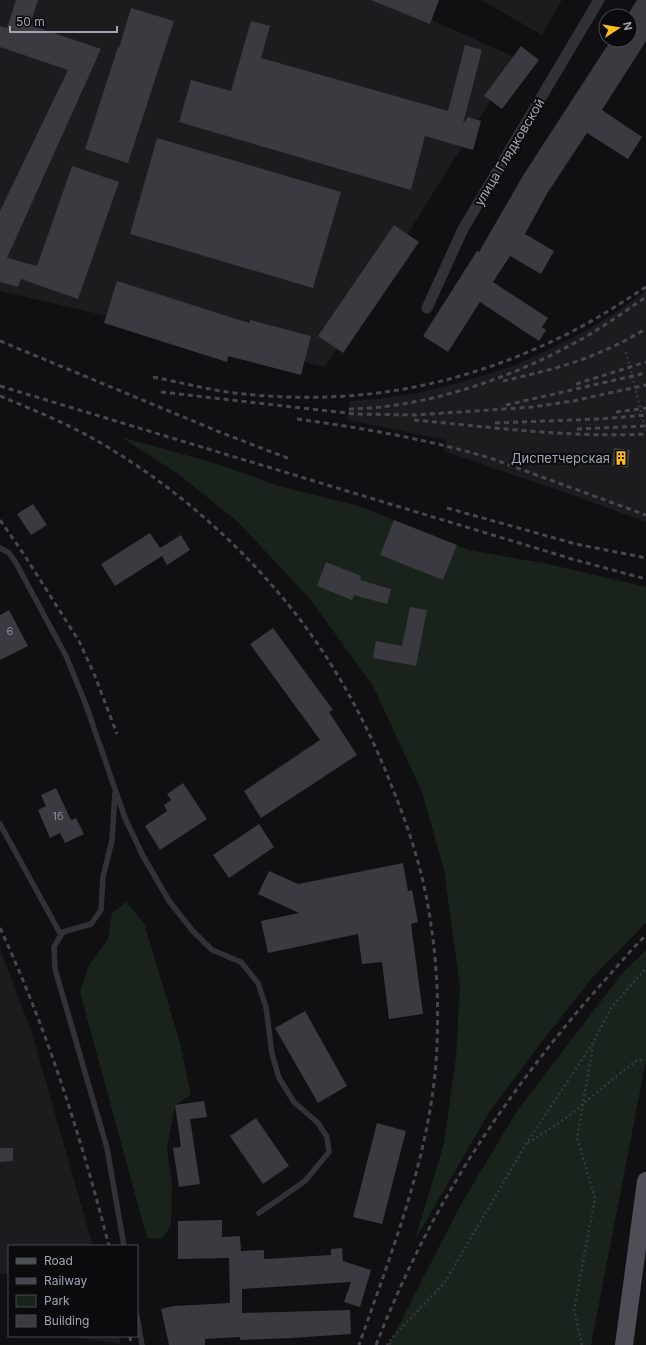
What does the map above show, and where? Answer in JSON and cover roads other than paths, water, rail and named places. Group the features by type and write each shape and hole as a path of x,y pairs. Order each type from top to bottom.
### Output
{"main road":[{"path":"624,1345 646,1181"}],"street":[{"name":"улица Глядковской","path":"427,308 463,229 599,0"}],"lane":[{"path":"0,548 9,553 16,562 66,656 86,705 115,790 133,836 143,856 168,901 202,942 212,950 241,962 258,983 266,1007 272,1054 279,1078 294,1102 318,1123 327,1137 329,1152 306,1181 259,1213"},
{"path":"115,790 112,840 103,877 101,910 91,924 63,932 54,947 55,969 107,1148 124,1245"},
{"path":"0,824 61,935"},
{"path":"138,1322 142,1345"}],"railway":[{"path":"153,377 227,392 273,396 317,397 361,395 404,389 446,380 488,367 530,351 590,322 646,287"},
{"path":"349,409 405,404 434,398 491,381 579,341 646,297"},
{"path":"503,381 580,360 616,345 646,329"},
{"path":"0,341 222,433 290,459"},
{"path":"576,384 646,362"},
{"path":"506,405 646,373"},
{"path":"161,392 355,414 416,415 533,407 573,401 646,385"},
{"path":"0,386 572,559 646,579"},
{"path":"0,396 44,414 114,451 175,493 232,543 283,599 327,658 355,706 372,740 400,808 412,840 425,891 431,925 437,994 436,1063 432,1099 417,1171 395,1241 359,1345"},
{"path":"616,412 646,408"},
{"path":"495,423 599,419 646,415"},
{"path":"297,419 394,435 466,451 490,458 646,515"},
{"path":"414,420 559,433 617,435 646,434"},
{"path":"577,429 646,426"},
{"path":"447,508 576,544 646,558"},
{"path":"0,520 23,553 79,641 95,676 117,734"},
{"path":"0,928 33,1005 62,1084 87,1165 109,1245"},
{"path":"376,1345 396,1296 419,1248 475,1149 541,1056 589,998 646,935"},
{"path":"130,1337 131,1345"}],"place":[{"name":"Диспетчерская","path":"621,458"}]}
